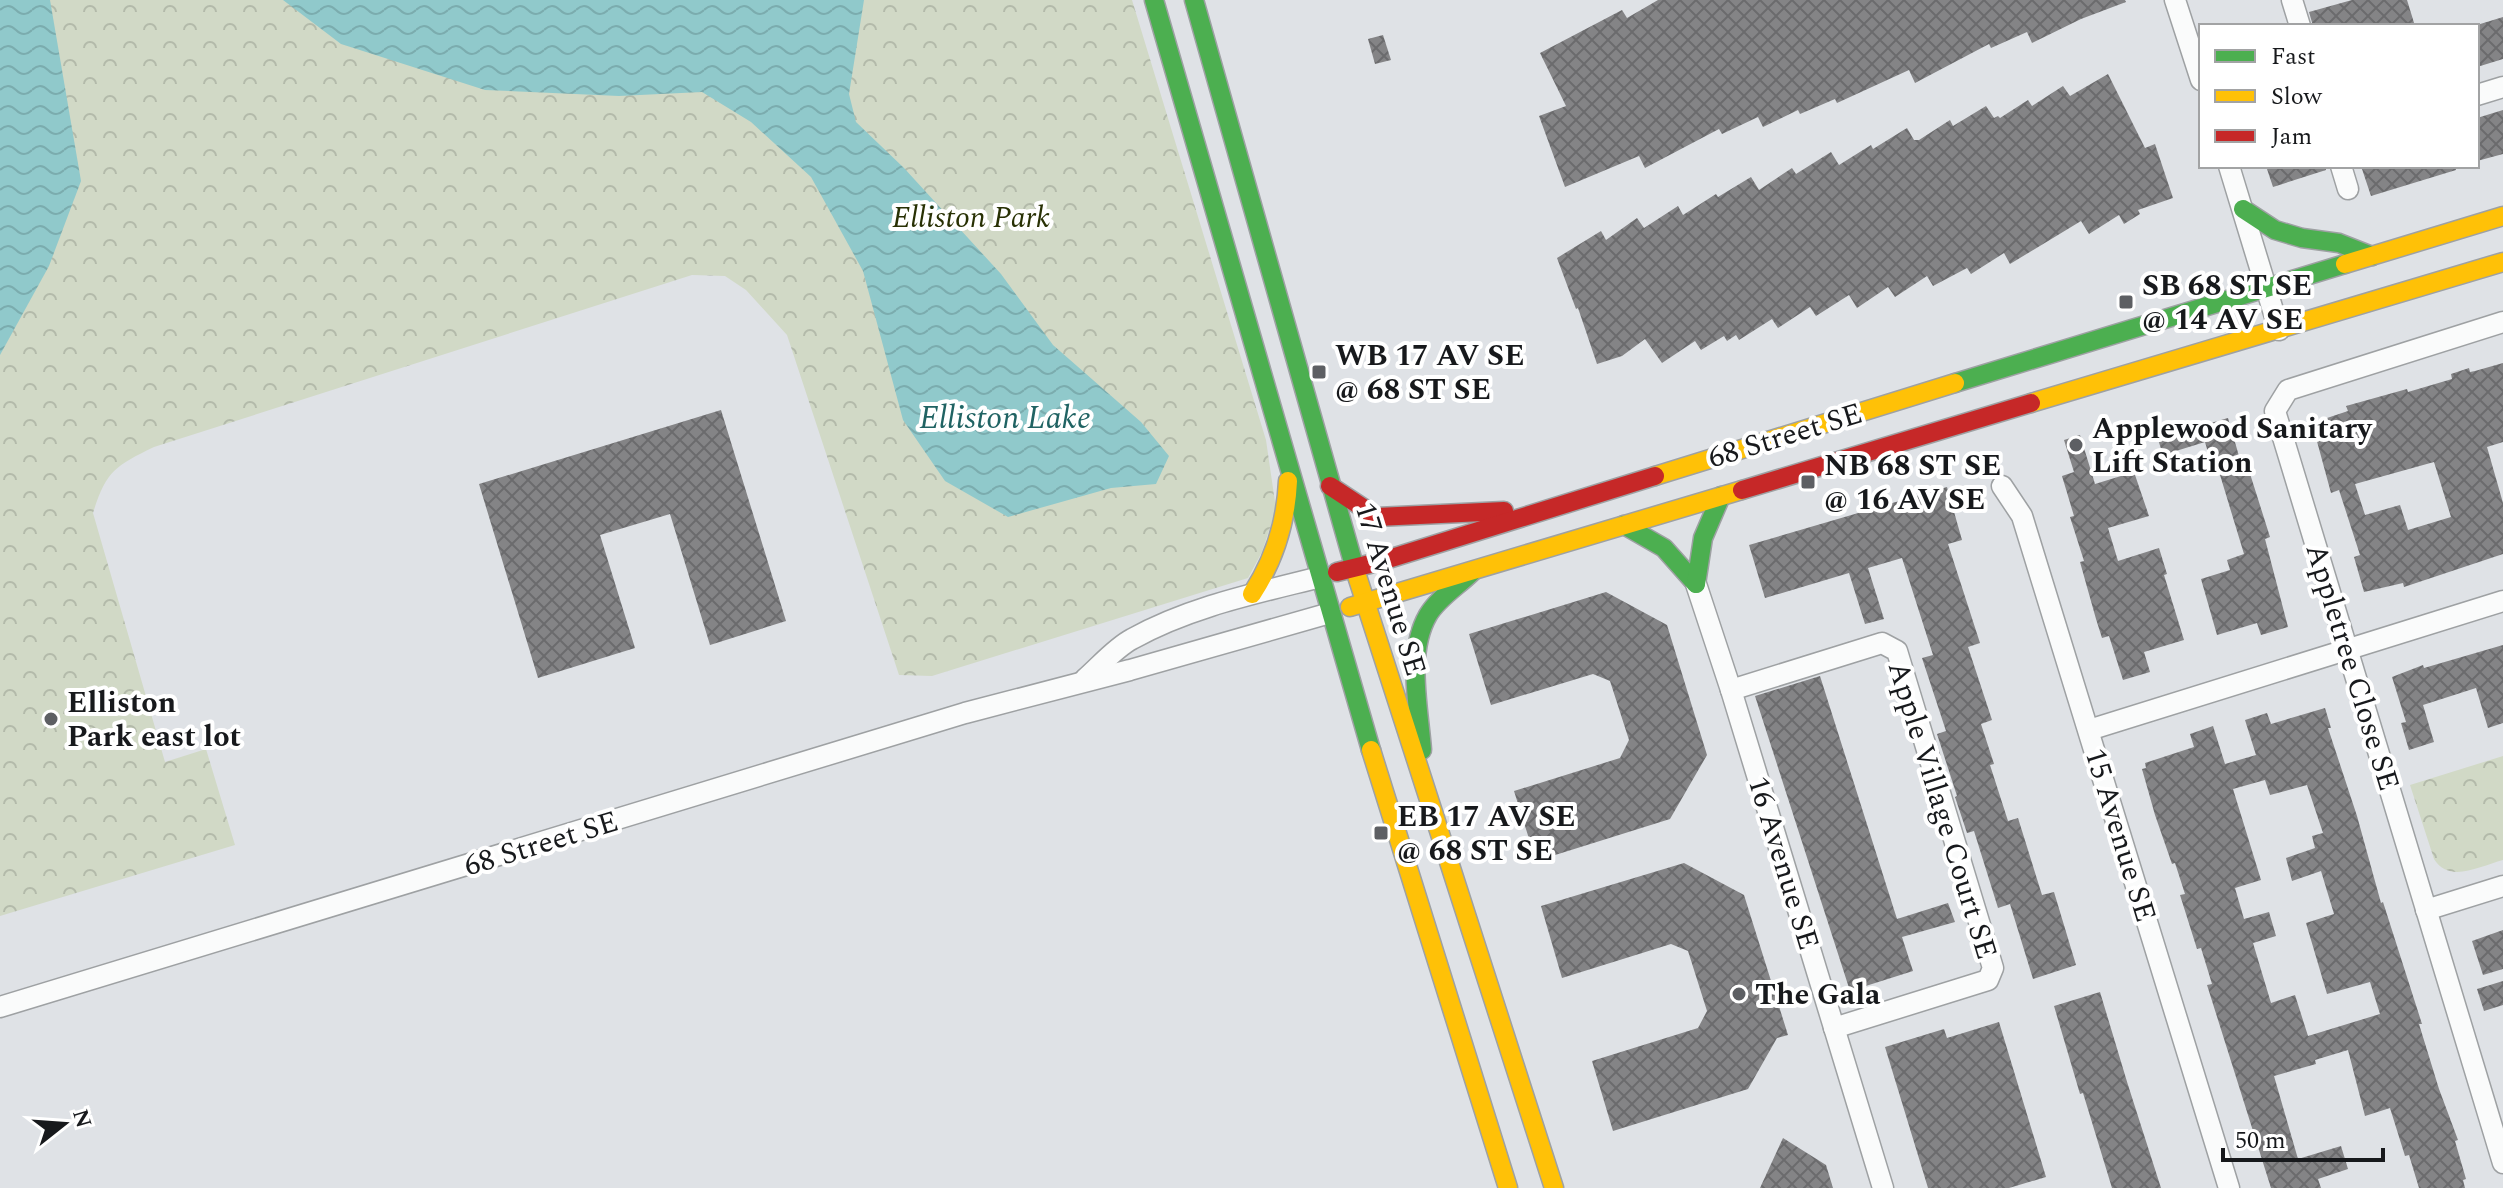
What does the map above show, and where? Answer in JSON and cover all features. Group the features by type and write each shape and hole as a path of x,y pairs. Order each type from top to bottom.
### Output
{"main road":[{"name":"17 Avenue SE","path":"1154,0 1330,613 1508,1188"},
{"name":"17 Avenue SE","path":"1194,0 1354,568 1554,1188"},
{"path":"2243,209 2275,230 2302,238 2339,243 2372,256"},
{"name":"68 Street SE","path":"1320,577 1382,561 2503,216"},
{"name":"68 Street SE","path":"1330,613 2503,262"},
{"path":"1252,594 1268,571 1281,536 1288,496 1287,456"},
{"path":"1330,486 1377,517 1548,508"},
{"path":"1696,584 1703,538 1721,496"},
{"path":"1624,525 1664,548 1696,584"},
{"path":"1425,791 1417,656 1421,629 1430,613 1476,569"}],"street":[{"path":"2175,0 2199,74"},
{"path":"2292,0 2299,24"},
{"path":"2479,94 2503,87"},
{"path":"2230,168 2279,330"},
{"path":"2342,168 2348,189"},
{"name":"Appletree Close SE","path":"2503,322 2288,390 2275,411 2503,1163"},
{"name":"15 Avenue SE","path":"2002,486 2022,516 2229,1188"},
{"name":"68 Street SE","path":"1082,681 1130,640 1177,618 1320,577"},
{"name":"16 Avenue SE","path":"1696,584 1883,1188"},
{"path":"2089,730 2503,601"},
{"name":"68 Street SE","path":"0,1007 965,713 1330,613"},
{"name":"Apple Village Court SE","path":"1731,690 1882,643 1897,651 1993,968 1988,980 1834,1028"},
{"path":"2426,910 2503,886"}],"green space":[{"name":"Elliston Park","path":"0,0 1132,0 1266,440 1276,509 1262,552 1248,578 932,676 899,675 787,335 746,290 725,276 692,275 154,447 114,471 93,513 165,762 206,749 235,845 0,916"},
{"path":"2503,756 2503,860 2466,871 2448,871 2434,859 2410,785"}],"water":[{"path":"0,0 50,0 81,181 49,266 0,355"},
{"name":"Elliston Lake","path":"283,0 864,0 849,94 856,122 904,168 1001,274 1053,345 1141,422 1169,456 1156,484 1111,488 1008,517 945,481 903,420 863,271 811,177 751,122 702,92 619,96 485,90 341,44"}],"building":[{"path":"1658,0 2126,2 2081,19 2032,43 2027,32 1991,48 1989,44 1915,83 1909,70 1837,103 1835,99 1800,114 1798,110 1763,127 1758,117 1722,134 1719,129 1645,168 1639,156 1565,187 1539,116 1566,106 1540,53 1622,10 1627,18"},
{"path":"2352,0 2407,0 2414,24 2312,24 2309,12"},
{"path":"2503,17 2503,59 2479,66 2479,24"},
{"path":"1383,35 1391,60 1375,64 1368,39"},
{"path":"2108,74 2145,148 2155,144 2173,198 2138,210 2140,214 2124,224 2119,215 2089,234 2081,221 2010,264 2004,253 1971,274 1967,268 1933,286 1927,276 1895,297 1888,287 1857,308 1849,295 1816,316 1810,307 1778,328 1772,319 1739,340 1736,335 1727,341 1724,336 1701,350 1695,341 1662,363 1645,339 1622,356 1597,364 1557,258 1601,231 1606,240 1637,218 1644,228 1678,206 1683,215 1751,177 1759,190 1792,168 1796,174 1831,152 1839,165 1907,128 1914,140 1919,140 1950,120 1953,126 1986,106 1994,118 2000,118 2028,100 2032,106 2063,86 2070,96"},
{"path":"2503,110 2503,154 2479,160 2479,117"},
{"path":"2267,168 2326,168 2326,170 2273,187"},
{"path":"2362,168 2456,168 2456,170 2371,196"},
{"path":"2503,363 2503,442 2487,447 2503,503 2503,554 2404,587 2403,583 2364,592 2354,557 2360,555 2339,490 2331,493 2312,423 2348,411 2346,406 2452,379 2451,374 2469,368 2470,372","holes":["2434,462 2451,517 2408,530 2400,505 2365,515 2355,484"]},
{"path":"721,410 786,621 710,645 670,514 600,535 635,648 538,678 479,484"},
{"path":"2228,418 2241,463 2246,461 2270,537 2265,539 2288,627 2261,635 2257,623 2217,635 2201,579 2230,570 2227,560 2244,554 2217,465 2212,466 2205,442 2163,455 2155,430 2180,422 2183,431"},
{"path":"2080,435 2095,484 2134,472 2149,516 2108,528 2118,561 2159,548 2184,640 2144,652 2150,672 2123,680 2109,636 2102,638 2096,619 2080,562 2084,561 2070,517 2074,516 2062,476 2074,472 2064,440"},
{"path":"1947,487 1962,540 1948,544 1980,643 1968,647 1992,720 1981,724 1994,764 1990,765 2008,821 2018,818 2042,895 2054,892 2076,965 2033,979 2010,904 1998,908 1974,831 1967,833 1955,797 1937,734 1946,731 1922,658 1933,655 1902,558 1868,568 1884,619 1865,624 1849,573 1765,598 1749,545"},
{"path":"1606,592 1667,625 1707,755 1670,819 1536,861 1514,791 1620,758 1629,740 1610,681 1593,674 1491,705 1469,634"},
{"path":"2503,645 2503,723 2488,728 2476,688 2423,705 2434,742 2409,750 2401,723 2406,722 2392,677 2423,665 2424,668"},
{"path":"1820,676 1897,919 1948,903 1955,922 1902,937 1913,971 1850,991 1755,696"},
{"path":"2325,708 2331,728 2328,728 2381,903 2458,1140 2455,1141 2466,1179 2463,1180 2465,1188 2419,1188 2390,1108 2365,1116 2348,1050 2315,1060 2316,1064 2274,1076 2298,1159 2341,1146 2348,1169 2318,1179 2321,1188 2271,1188 2207,985 2212,984 2201,948 2197,949 2180,895 2185,894 2155,815 2142,769 2146,768 2145,763 2194,747 2190,734 2213,726 2225,764 2256,755 2245,720 2267,713 2271,724","holes":["2265,780 2270,795 2307,785 2323,833 2312,836 2315,848 2286,858 2292,881 2321,871 2334,914 2306,923 2327,994 2370,982 2380,1014 2308,1036 2295,995 2271,1003 2253,943 2276,936 2269,912 2244,919 2235,888 2261,880 2233,789"]},
{"name":"The Gala","path":"1684,863 1744,895 1788,1035 1777,1038 1748,1089 1613,1131 1592,1061 1698,1028 1707,1011 1688,951 1671,944 1562,978 1541,906"},
{"path":"2503,930 2503,969 2483,975 2472,941"},
{"path":"2503,981 2503,1005 2484,1011 2477,989"},
{"path":"2100,992 2161,1188 2112,1188 2083,1093 2080,1094 2054,1006"},
{"path":"1999,1022 2046,1177 2009,1188 1928,1188 1885,1047 1944,1029 1947,1038"},
{"path":"1783,1138 1826,1165 1833,1188 1760,1188"}],"traffic: fast":[{"path":"1154,0 1371,750"},
{"path":"1194,0 1357,576"},
{"path":"2243,209 2275,230 2302,238 2339,243 2372,256"},
{"path":"1955,383 2345,264"},
{"path":"1696,584 1703,538 1721,496"},
{"path":"1624,525 1664,548 1696,584"},
{"path":"1422,750 1416,681 1417,646 1421,630 1437,603 1472,572"}],"traffic: slow":[{"path":"2345,264 2503,216"},
{"path":"2031,403 2503,262"},
{"path":"1655,476 1955,383"},
{"path":"1252,594 1278,540 1288,481"},
{"path":"1350,607 1742,490"},
{"path":"1357,576 1554,1188"},
{"path":"1371,750 1508,1188"}],"traffic: jam":[{"path":"1742,490 2031,403"},
{"path":"1337,572 1382,561 1655,476"},
{"path":"1330,486 1377,517 1504,511"}],"place":[{"name":"SB 68 ST SE @ 14 AV SE","path":"2126,302"},
{"name":"WB 17 AV SE @ 68 ST SE","path":"1319,372"},
{"name":"Applewood Sanitary Lift Station","path":"2076,445"},
{"name":"NB 68 ST SE @ 16 AV SE","path":"1808,482"},
{"name":"Elliston Park east lot","path":"51,719"},
{"name":"EB 17 AV SE @ 68 ST SE","path":"1381,833"},
{"name":"The Gala","path":"1739,994"}]}
